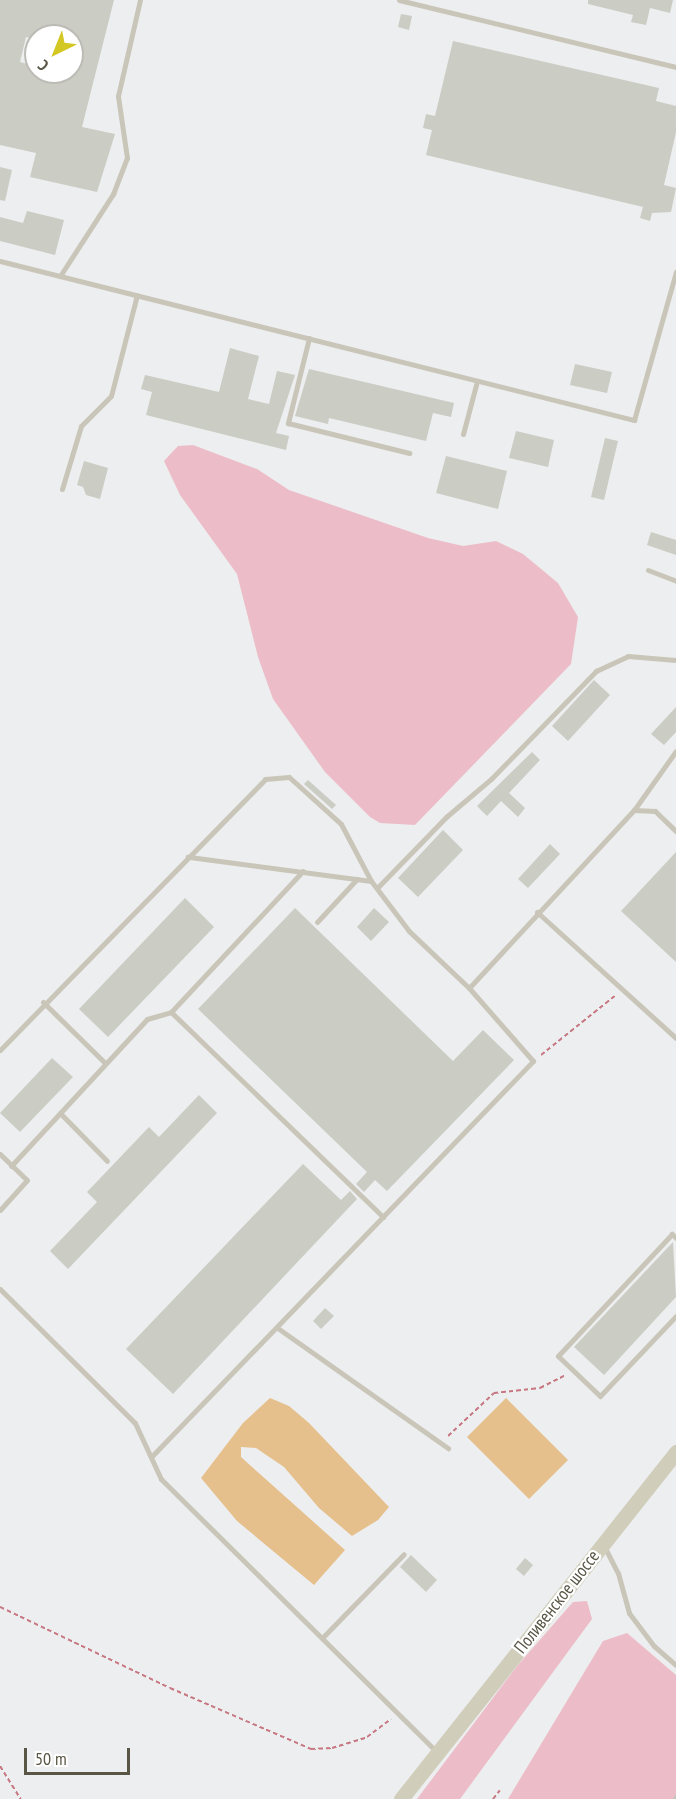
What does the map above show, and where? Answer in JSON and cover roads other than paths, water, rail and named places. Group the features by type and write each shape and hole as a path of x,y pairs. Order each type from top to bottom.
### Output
{"street":[{"name":"Поливенское шоссе","path":"401,1799 676,1452"}],"lane":[{"path":"60,276 113,194 127,158 118,96 140,0"},
{"path":"399,0 676,67"},
{"path":"0,261 634,420 676,272"},
{"path":"62,489 81,426 111,396 137,295"},
{"path":"309,338 288,423 408,453"},
{"path":"463,434 477,381"},
{"path":"648,570 676,581"},
{"path":"378,887 596,671 628,656 676,660"},
{"path":"469,988 634,810 676,751"},
{"path":"0,1050 43,1002 255,788 265,779 281,775 289,777 341,824 371,881 378,887 409,931 469,988 533,1061 279,1329 152,1456"},
{"path":"634,810 655,811 676,831"},
{"path":"188,857 371,881"},
{"path":"11,1166 147,1019 171,1012 303,871"},
{"path":"317,922 357,879"},
{"path":"537,912 676,1038"},
{"path":"43,1002 105,1063"},
{"path":"171,1012 383,1217"},
{"path":"60,1113 107,1161"},
{"path":"0,1154 27,1180 0,1210"},
{"path":"676,1238 672,1234 558,1356 600,1396 676,1316"},
{"path":"0,1289 135,1423 161,1479 438,1753"},
{"path":"279,1329 448,1448"},
{"path":"603,1544 618,1573 629,1613 654,1646 676,1665"},
{"path":"322,1638 404,1554"}]}
